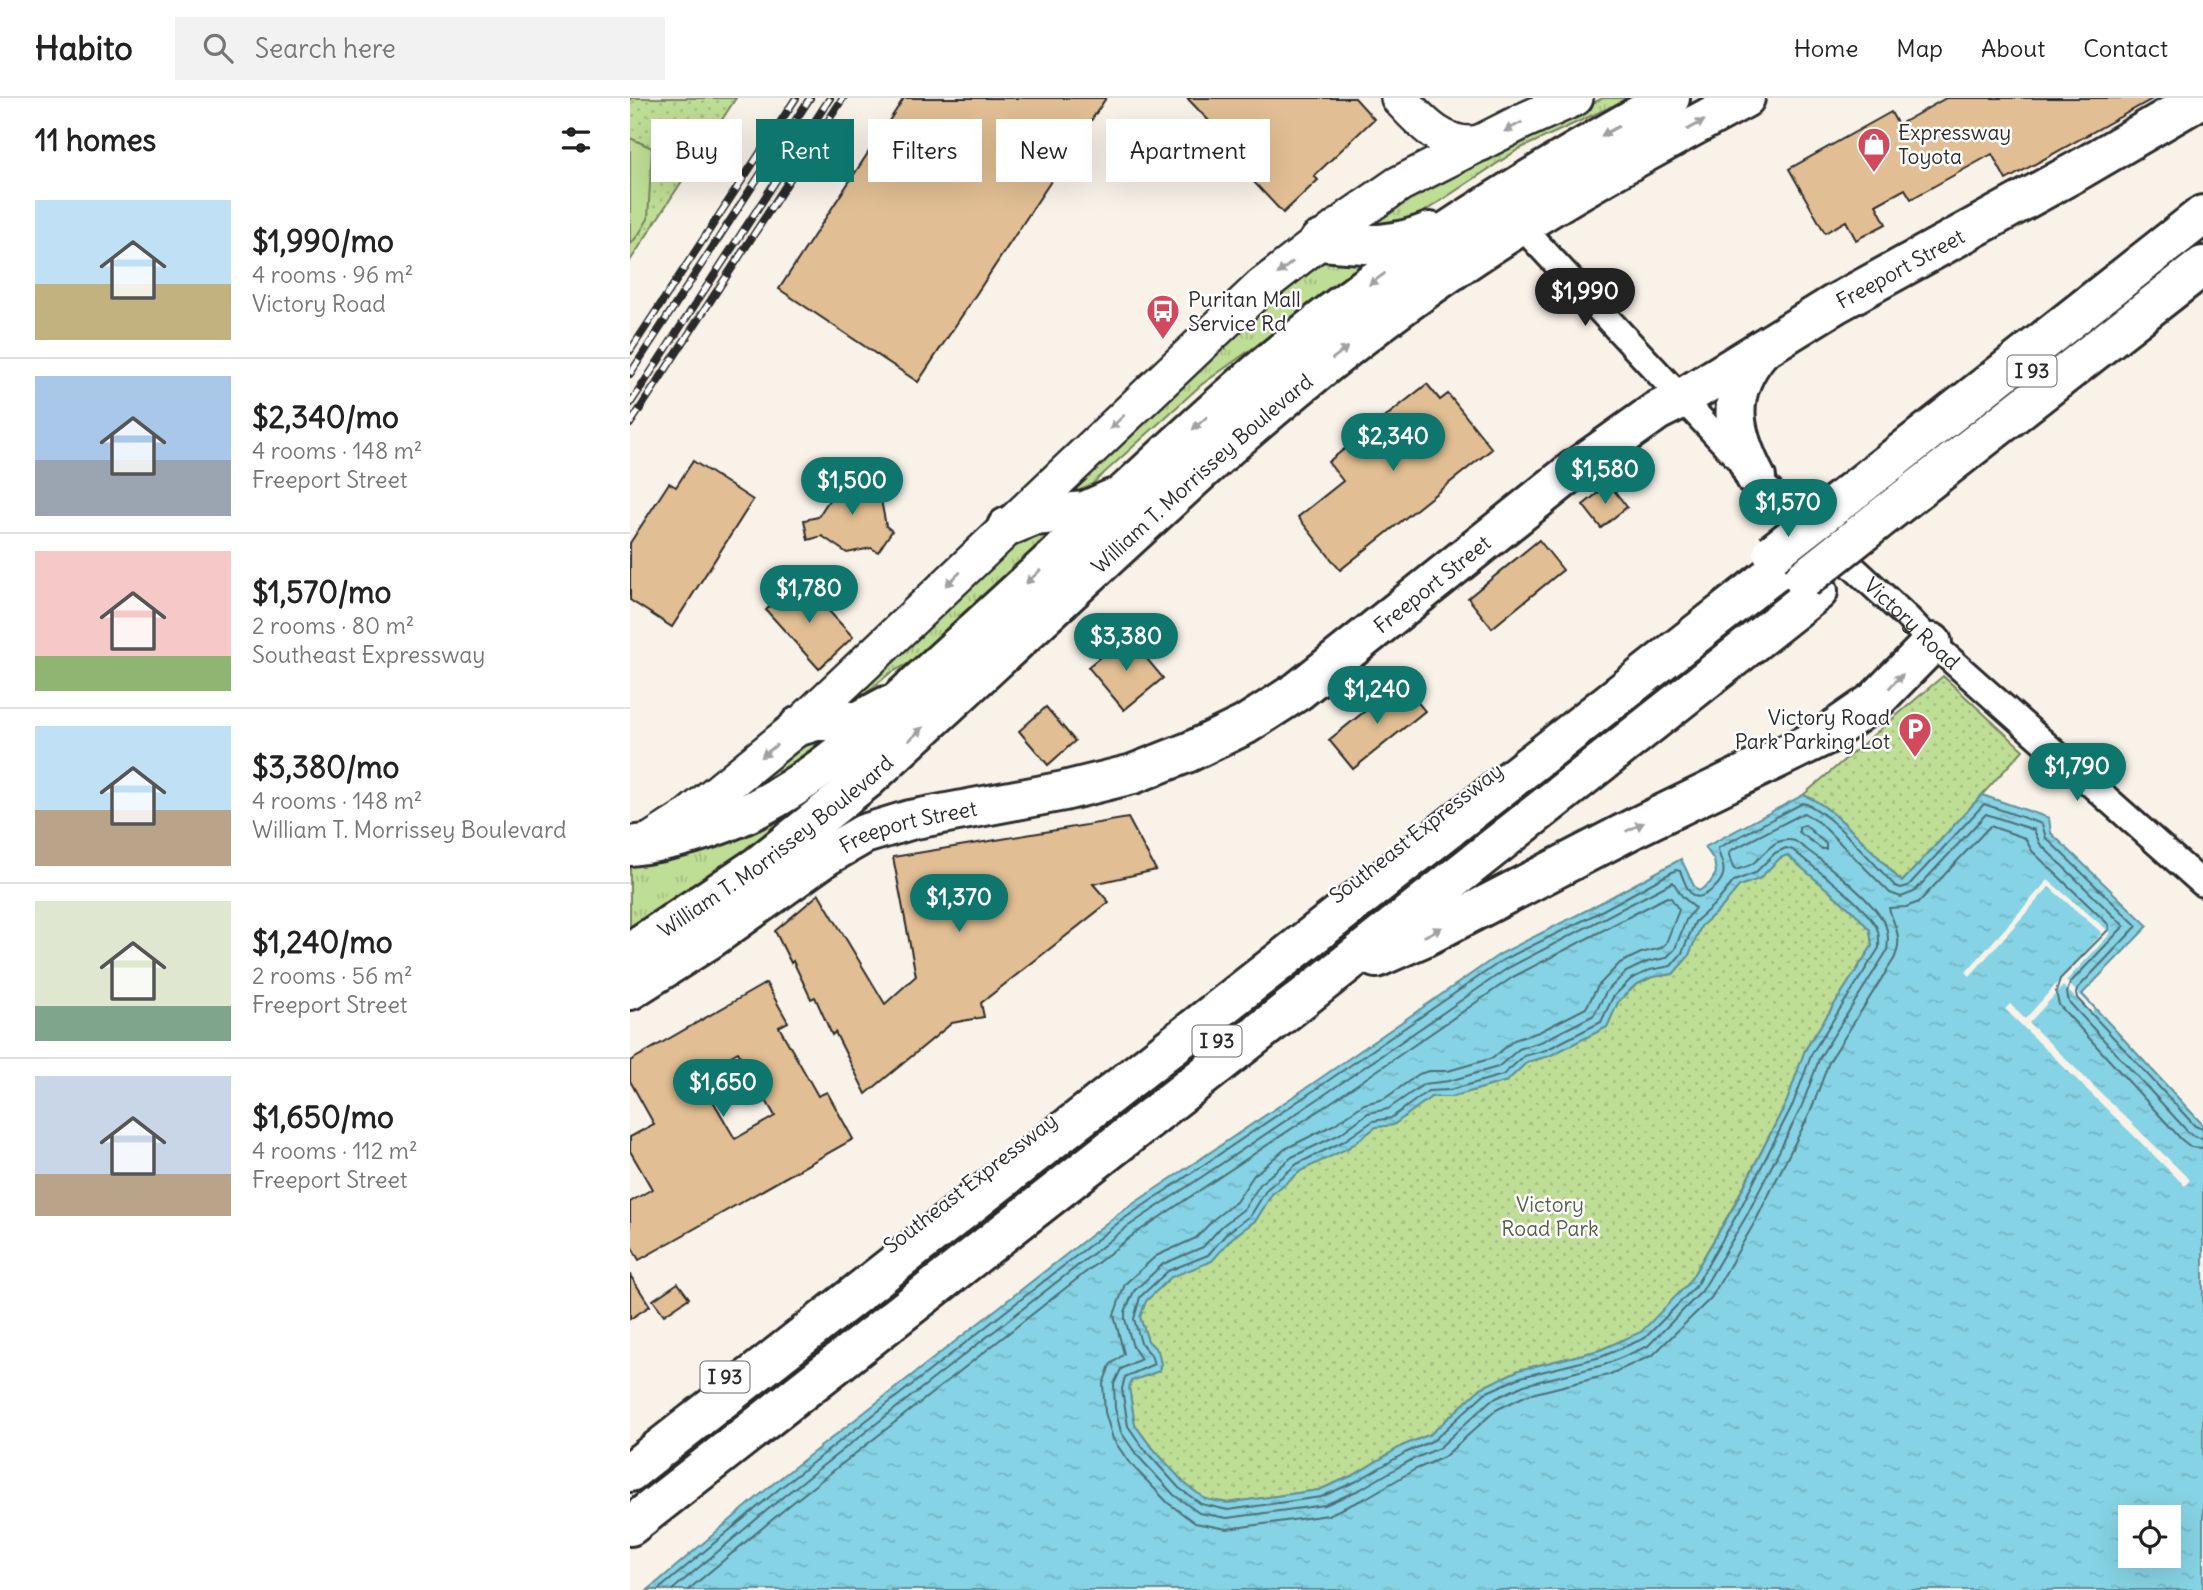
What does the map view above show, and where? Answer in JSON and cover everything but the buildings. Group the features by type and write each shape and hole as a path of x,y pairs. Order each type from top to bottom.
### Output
{"main road":[{"path":"635,845 657,837 679,823 799,726 1231,314 1319,241 1399,184 1523,121 1575,98"},
{"name":"William T. Morrissey Boulevard","path":"635,845 664,841 710,829 745,815 775,800 828,765 1205,419 1299,338 1390,270 1482,207 1670,98"},
{"name":"William T. Morrissey Boulevard","path":"630,952 714,916 785,845 866,780 1202,470 1341,351 1400,307 1521,226 1745,98"},
{"name":"Freeport Street","path":"630,990 714,916 855,839 887,826 922,817 1064,791 1122,777 1162,764 1217,739 1298,691 1574,470 1647,417 1835,304 2086,166 2202,98"},
{"path":"1410,110 1453,142 1464,145 1481,143"},
{"path":"1399,184 1420,152 1423,135 1410,110"},
{"path":"1319,241 1369,245 1402,242 1482,207"},
{"name":"Southeast Expressway","path":"630,1452 1868,515 2203,215"},
{"name":"I 93","path":"1868,515 2203,236"},
{"name":"I 93","path":"1868,515 2203,266"},
{"name":"Southeast Expressway","path":"630,1526 1326,980 1795,572 1868,515 2203,290"},
{"path":"1756,478 1741,446 1735,413 1740,383 1749,364 1761,350"},
{"path":"1007,527 1034,516 1085,511 1113,499 1132,486"},
{"name":"I 93","path":"630,1472 1795,572"},
{"name":"I 93","path":"630,1502 1795,572"},
{"path":"1326,980 1426,936 1638,826 1826,735 1875,701 1932,643"},
{"path":"799,726 816,721 859,720 876,713 912,689"},
{"path":"866,780 887,826"}],"street":[{"name":"Victory Road","path":"1521,226 1756,478 1932,643 2203,884"}],"green space":[{"path":"630,98 736,98 722,119 651,119 651,182 681,182 630,261"},
{"path":"1603,98 1630,98 1519,149 1398,229 1355,232 1402,196"},
{"path":"630,138 651,148 651,166 648,219 630,245"},
{"path":"1328,253 1372,255 1312,306 1201,385 1080,495 1064,501 1068,488 1268,300"},
{"path":"1027,528 1047,530 1047,536 918,659 890,673 845,711 837,714"},
{"path":"1943,676 2023,750 1902,882 1841,820 1815,800 1803,795"},
{"path":"821,726 826,731 793,766 721,806"},
{"path":"813,802 776,832 630,930 630,862 678,856 724,843"},
{"name":"Victory Road Park","path":"1787,855 1856,914 1870,930 1872,946 1805,1050 1787,1101 1733,1207 1688,1284 1642,1332 1600,1350 1519,1370 1481,1388 1431,1434 1402,1446 1354,1475 1319,1490 1227,1503 1205,1499 1184,1483 1135,1425 1129,1388 1131,1381 1159,1371 1158,1351 1148,1341 1140,1317 1146,1301 1171,1277 1212,1261 1232,1238 1256,1220 1272,1194 1302,1170 1348,1148 1376,1127 1393,1125 1431,1097 1451,1097 1507,1081 1527,1062 1549,1056 1607,1027 1618,1002 1636,985 1652,977 1673,974 1688,957 1701,926 1722,907 1739,886 1759,879 1780,858"}],"water":[{"path":"1803,795 1815,800 1841,820 1902,882 1982,795 2049,818 2051,833 2148,926 2082,994 2203,1125 2203,1590 648,1590 774,1483 1118,1214 1500,954 1681,859 1699,891 1710,883 1716,873 1714,860 1705,847","holes":["1787,855 1856,914 1870,930 1872,946 1805,1050 1787,1101 1733,1208 1688,1284 1641,1332 1600,1350 1519,1370 1481,1388 1431,1434 1402,1446 1354,1475 1319,1490 1227,1503 1205,1499 1184,1483 1135,1425 1129,1388 1131,1381 1159,1371 1161,1364 1158,1351 1148,1341 1140,1317 1146,1301 1171,1277 1212,1261 1232,1238 1256,1220 1272,1194 1302,1170 1348,1148 1376,1127 1393,1125 1431,1097 1451,1097 1507,1081 1527,1062 1549,1056 1607,1027 1618,1002 1635,985 1652,977 1673,974 1688,957 1701,926 1722,907 1739,886 1759,879 1780,858"]}],"pier":[{"path":"2048,880 2111,933 2066,981 2094,1009 2091,1013 2063,986 2029,1023 2190,1180 2185,1186 2005,1009 2010,1004 2025,1019 2102,933 2049,887 1970,976 1966,972"}],"railway":[{"path":"630,351 796,98"},
{"path":"630,374 810,98"},
{"path":"630,404 830,98"},
{"path":"630,424 843,98"}],"place":[{"name":"Expressway Toyota","path":"1874,174"},
{"name":"Puritan Mall Service Rd","path":"1163,341"},
{"name":"Victory Road Park Parking Lot","path":"1915,759"}]}
